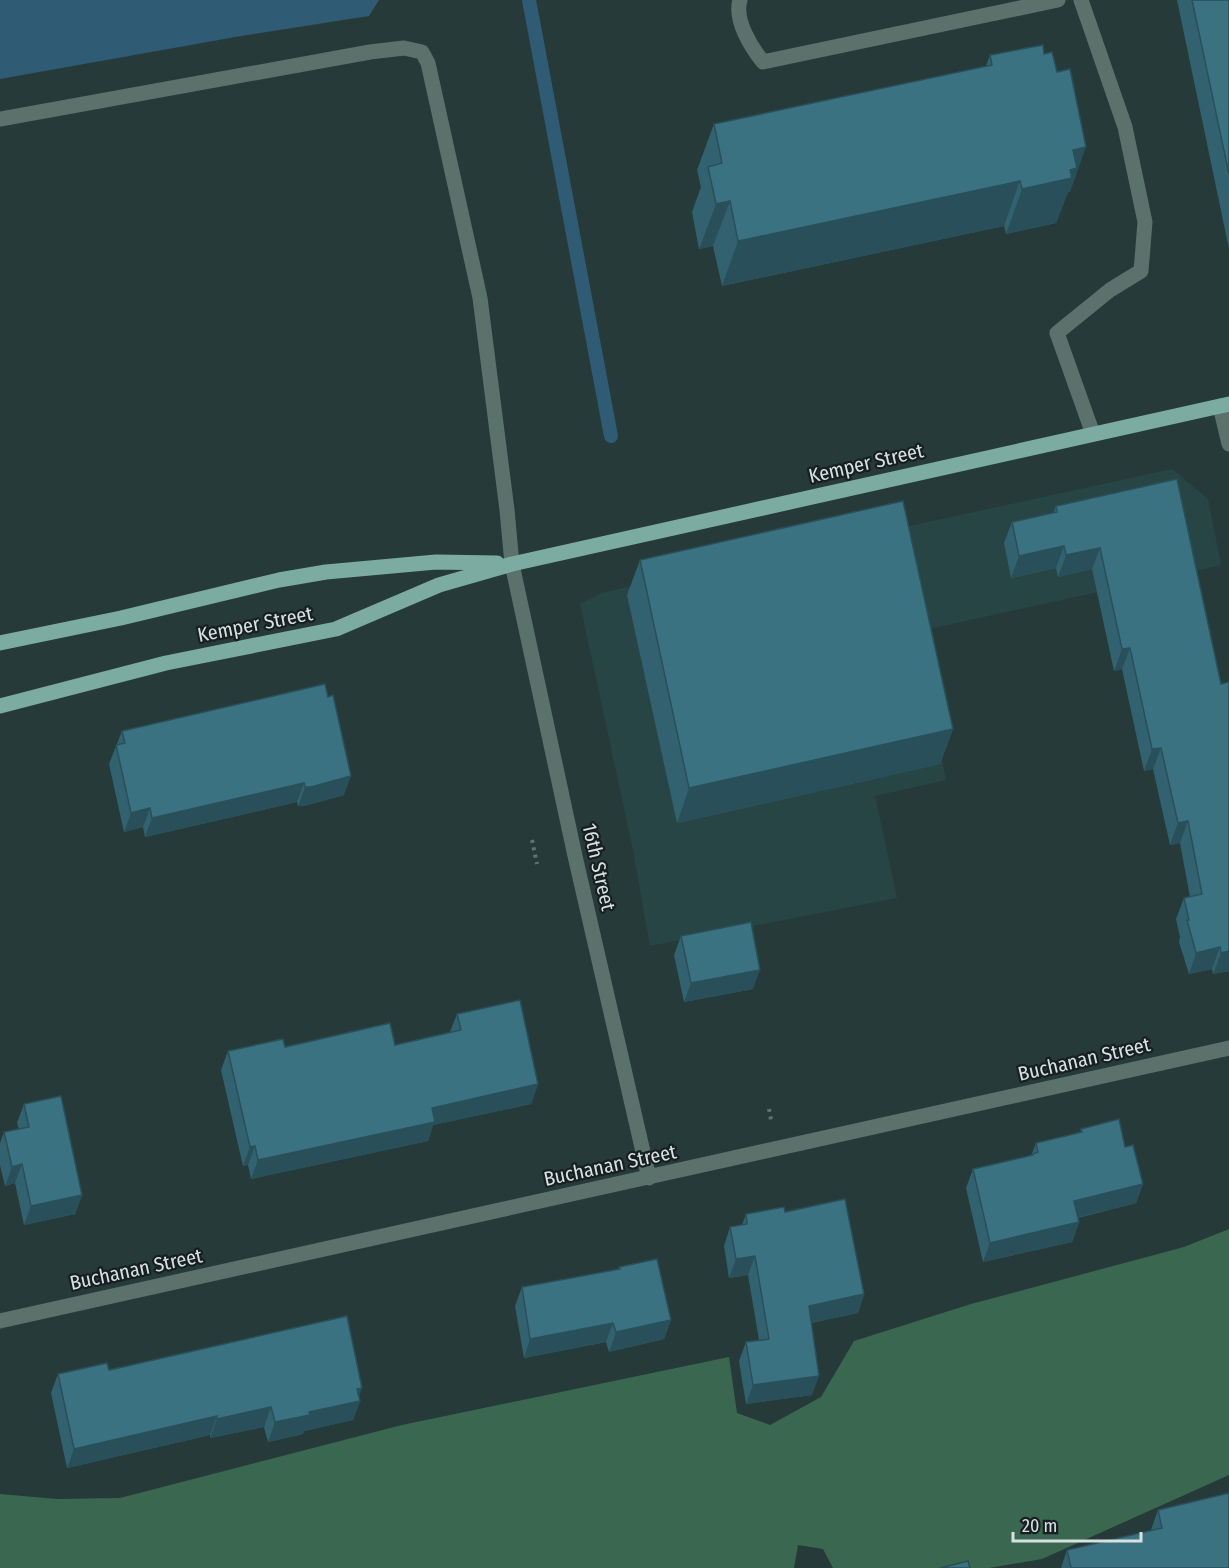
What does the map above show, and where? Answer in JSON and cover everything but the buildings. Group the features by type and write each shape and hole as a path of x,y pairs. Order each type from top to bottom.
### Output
{"main road":[{"name":"Kemper Street","path":"0,706 166,663 336,629 439,585 512,564 1225,405"},
{"name":"Kemper Street","path":"0,643 121,618 279,580 326,572 436,562 512,564"}],"street":[{"path":"740,0 738,7 749,43 763,62 1058,0"},
{"path":"1081,0 1125,127 1145,222 1141,271 1110,290 1057,333 1094,434"},
{"name":"16th Street","path":"0,119 370,52 404,48 422,52 428,63 480,298 512,564 575,856 649,1178"},
{"path":"1225,405 1229,444"},
{"name":"Buchanan Street","path":"0,1321 1229,1048"}],"path":[{"path":"532,840 537,864"}],"shaded area":[{"path":"1172,469 1208,499 1221,565 915,632 946,780 875,796 897,898 650,946 633,850 580,604 601,593"}],"green space":[{"path":"1229,1229 1229,1475 1042,1559 989,1568 833,1568 823,1549 798,1545 794,1568 0,1568 0,1494 57,1499 120,1498 402,1425 729,1357 737,1413 770,1425 821,1397 854,1341 971,1304 1184,1247"}],"water":[{"path":"0,0 379,0 369,16 241,36 0,79"}],"waterway":[{"path":"529,0 611,436"}]}
